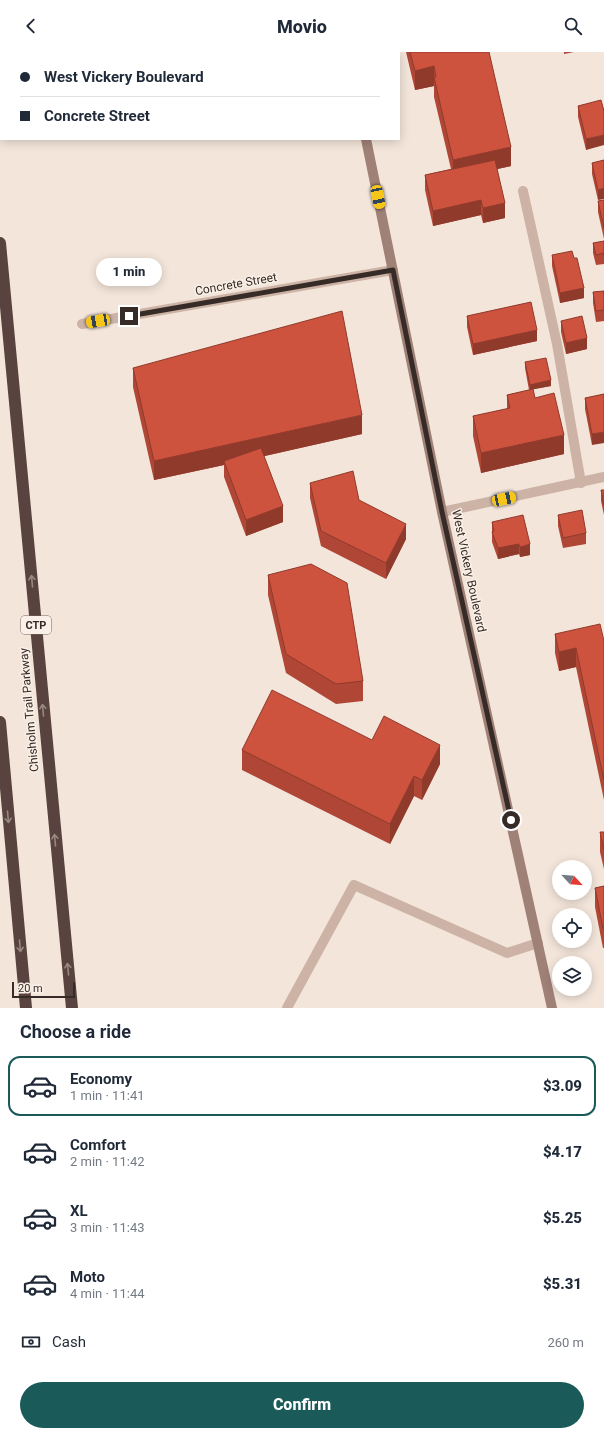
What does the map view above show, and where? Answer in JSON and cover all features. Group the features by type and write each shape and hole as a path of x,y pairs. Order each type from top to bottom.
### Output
{"highway":[{"name":"Chisholm Trail Parkway","path":"0,243 72,1008"},
{"path":"0,722 26,1008"}],"main road":[{"name":"West Vickery Boulevard","path":"366,140 442,512 552,1008"}],"street":[{"path":"523,191 557,344 581,482"},
{"name":"Concrete Street","path":"82,324 393,270"},
{"path":"442,512 604,478"},
{"path":"286,1008 354,885 507,953 538,943"}],"building":[{"path":"410,52 489,52 511,147 453,160 434,77 436,77 434,66 415,71"},
{"path":"601,100 604,111 604,135 586,139 578,106"},
{"path":"495,160 505,203 483,208 481,200 433,211 425,175"},
{"path":"604,160 604,188 598,190 592,163"},
{"path":"604,200 604,228 598,201"},
{"path":"604,241 604,253 596,255 593,243"},
{"path":"572,251 574,258 577,258 584,288 560,293 552,255"},
{"path":"604,291 604,310 596,311 593,292"},
{"path":"531,302 537,330 473,344 467,316"},
{"path":"342,311 362,415 154,461 133,368"},
{"path":"582,316 587,338 566,343 561,321"},
{"path":"546,358 551,380 530,385 525,362"},
{"path":"533,389 535,398 554,393 564,435 481,453 473,416 510,408 507,395"},
{"path":"604,394 604,432 592,434 585,398"},
{"path":"261,448 283,506 246,520 224,461"},
{"path":"353,471 359,500 406,524 386,563 321,531 310,483"},
{"path":"601,490 604,490 604,505"},
{"path":"582,510 586,533 563,538 558,515"},
{"path":"523,515 530,544 520,547 519,544 498,548 492,532 494,531 492,522"},
{"path":"311,564 347,583 363,681 336,684 286,654 268,575"},
{"path":"600,624 604,641 604,780 576,648 559,652 555,634"},
{"path":"272,690 372,740 384,716 440,745 422,780 414,776 390,824 242,750"},
{"path":"600,832 604,832 604,850"},
{"path":"604,886 604,928 603,928 595,888"}],"route":[{"path":"129,316 393,270 442,512 511,820"}]}
